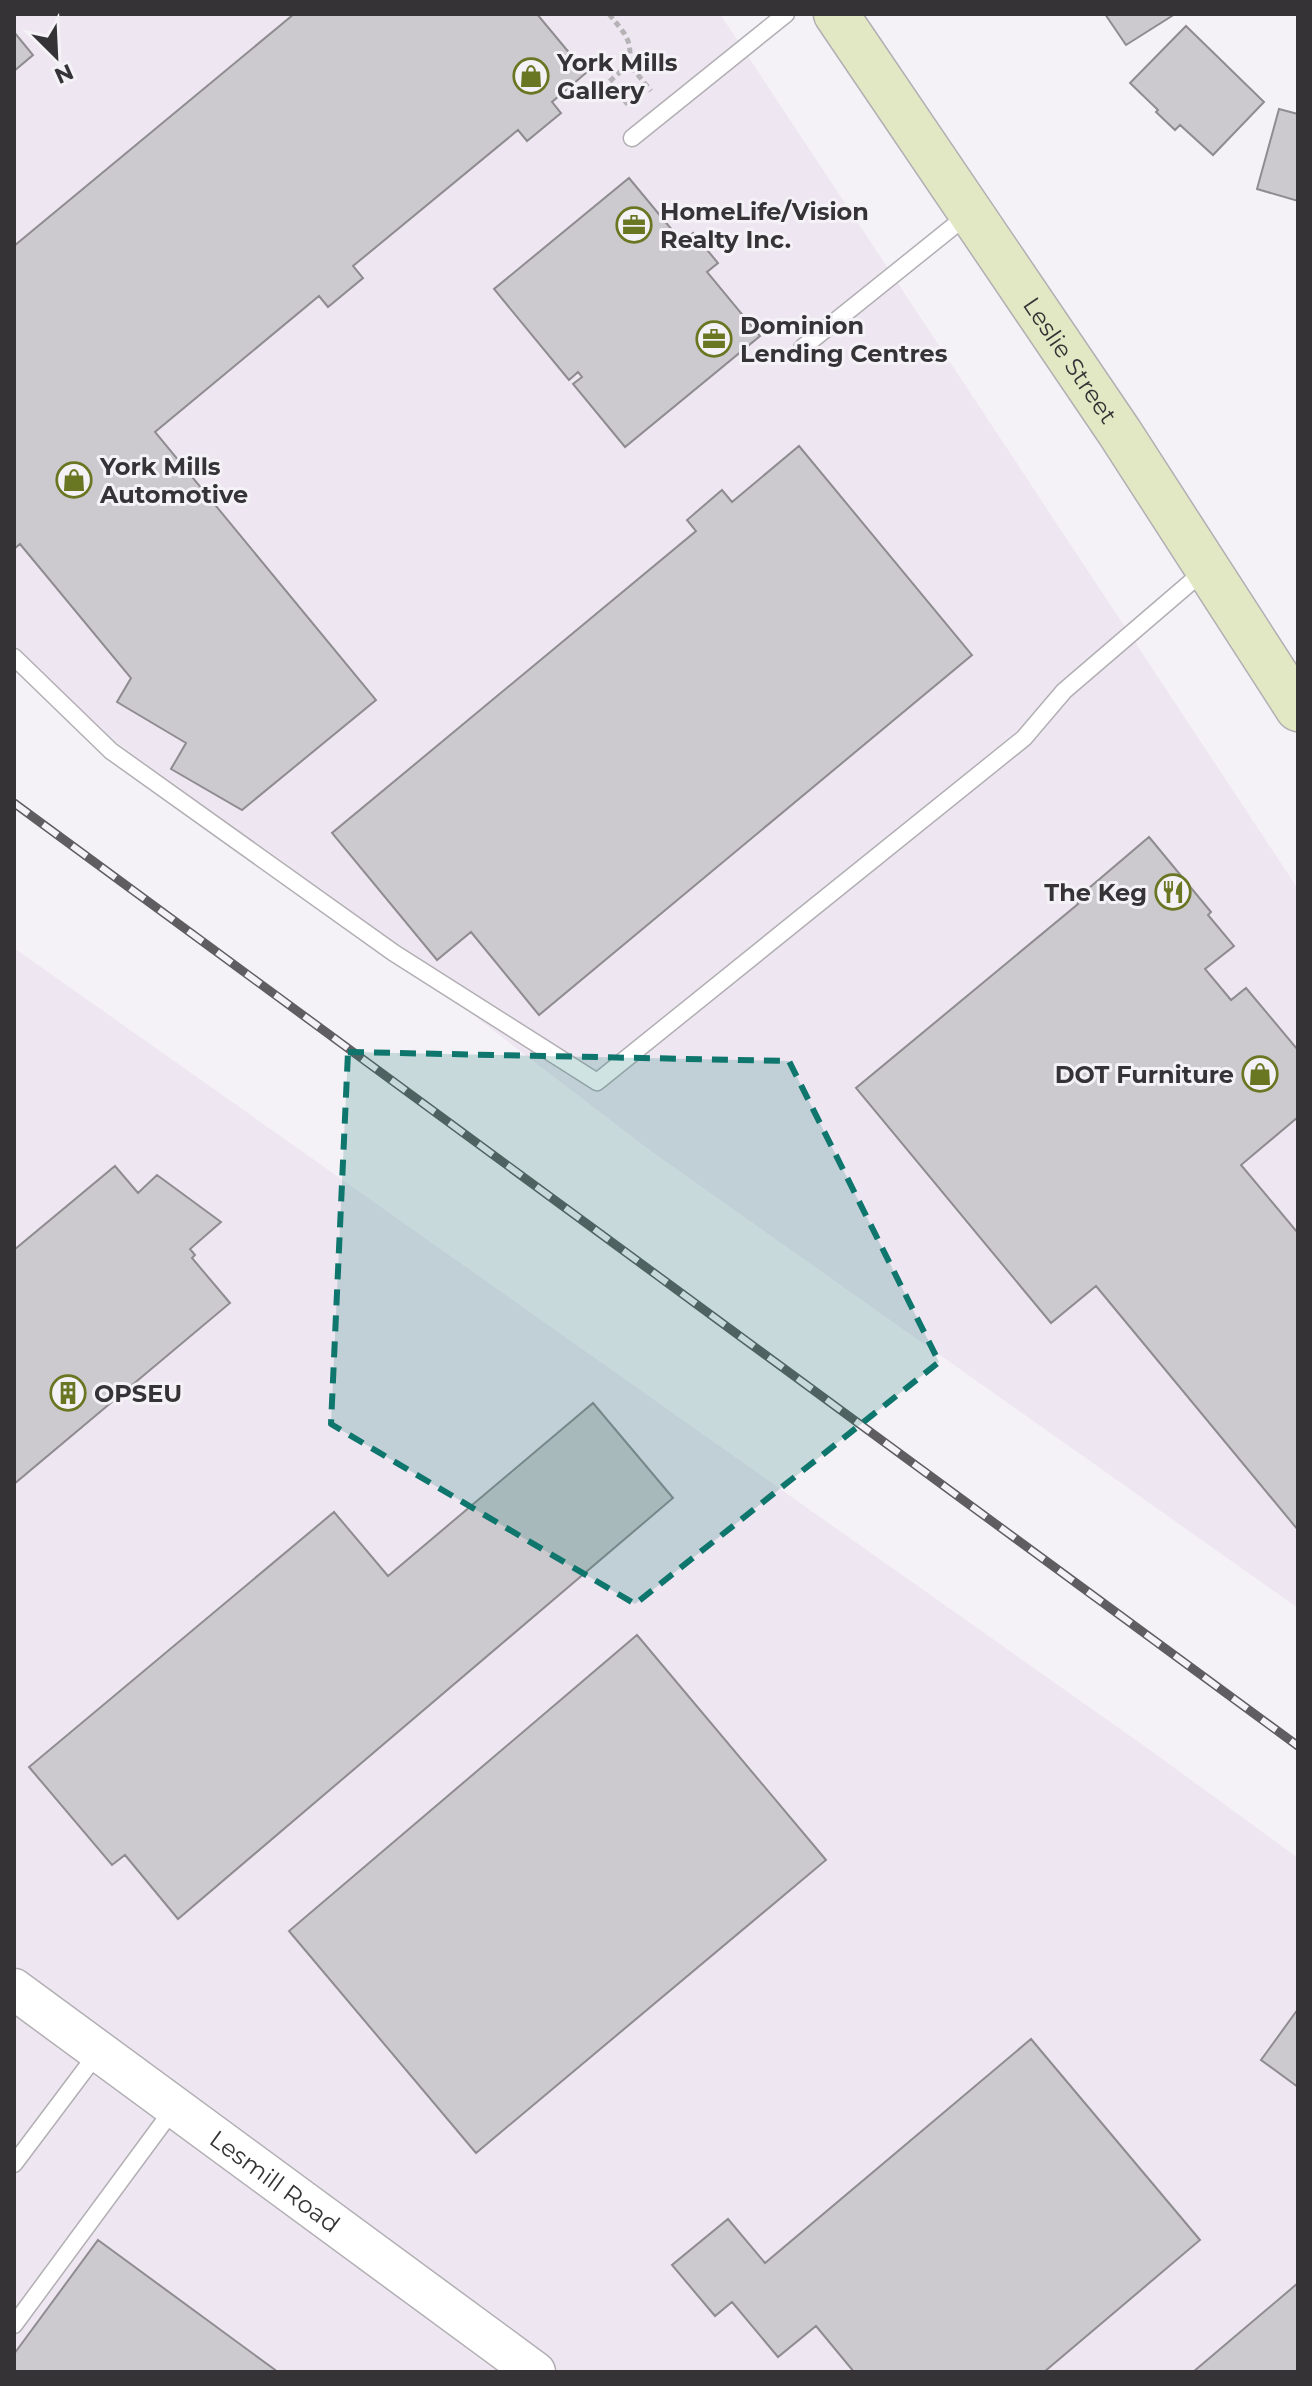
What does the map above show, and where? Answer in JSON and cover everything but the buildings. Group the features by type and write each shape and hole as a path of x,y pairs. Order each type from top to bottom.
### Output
{"main road":[{"name":"Leslie Street","path":"836,14 1120,433 1298,709"}],"street":[{"name":"Lesmill Road","path":"14,1989 535,2372"}],"lane":[{"path":"632,138 786,14"},
{"path":"802,348 971,212"},
{"path":"14,657 111,751 394,953 597,1082 1024,738 1064,691 1206,569"},
{"path":"14,2164 99,2051"},
{"path":"14,2325 175,2107"}],"path":[{"path":"609,14 627,36 632,49 629,64 609,82 637,115"},
{"path":"629,64 657,98"}],"highlighted area":[{"path":"348,1052 789,1061 939,1362 635,1604 331,1424"}],"shaded area":[{"path":"14,14 720,14 1298,889 1298,1608 651,1151 14,664"},
{"path":"14,948 1150,1750 1298,1858 1298,2372 14,2372"}],"railway":[{"path":"14,803 1298,1746"}],"place":[{"name":"York Mills Gallery","path":"531,76"},
{"name":"HomeLife/Vision Realty Inc.","path":"634,225"},
{"name":"Dominion Lending Centres","path":"714,339"},
{"name":"York Mills Automotive","path":"74,480"},
{"name":"The Keg","path":"1173,892"},
{"name":"DOT Furniture","path":"1260,1074"},
{"name":"OPSEU","path":"68,1393"}]}
